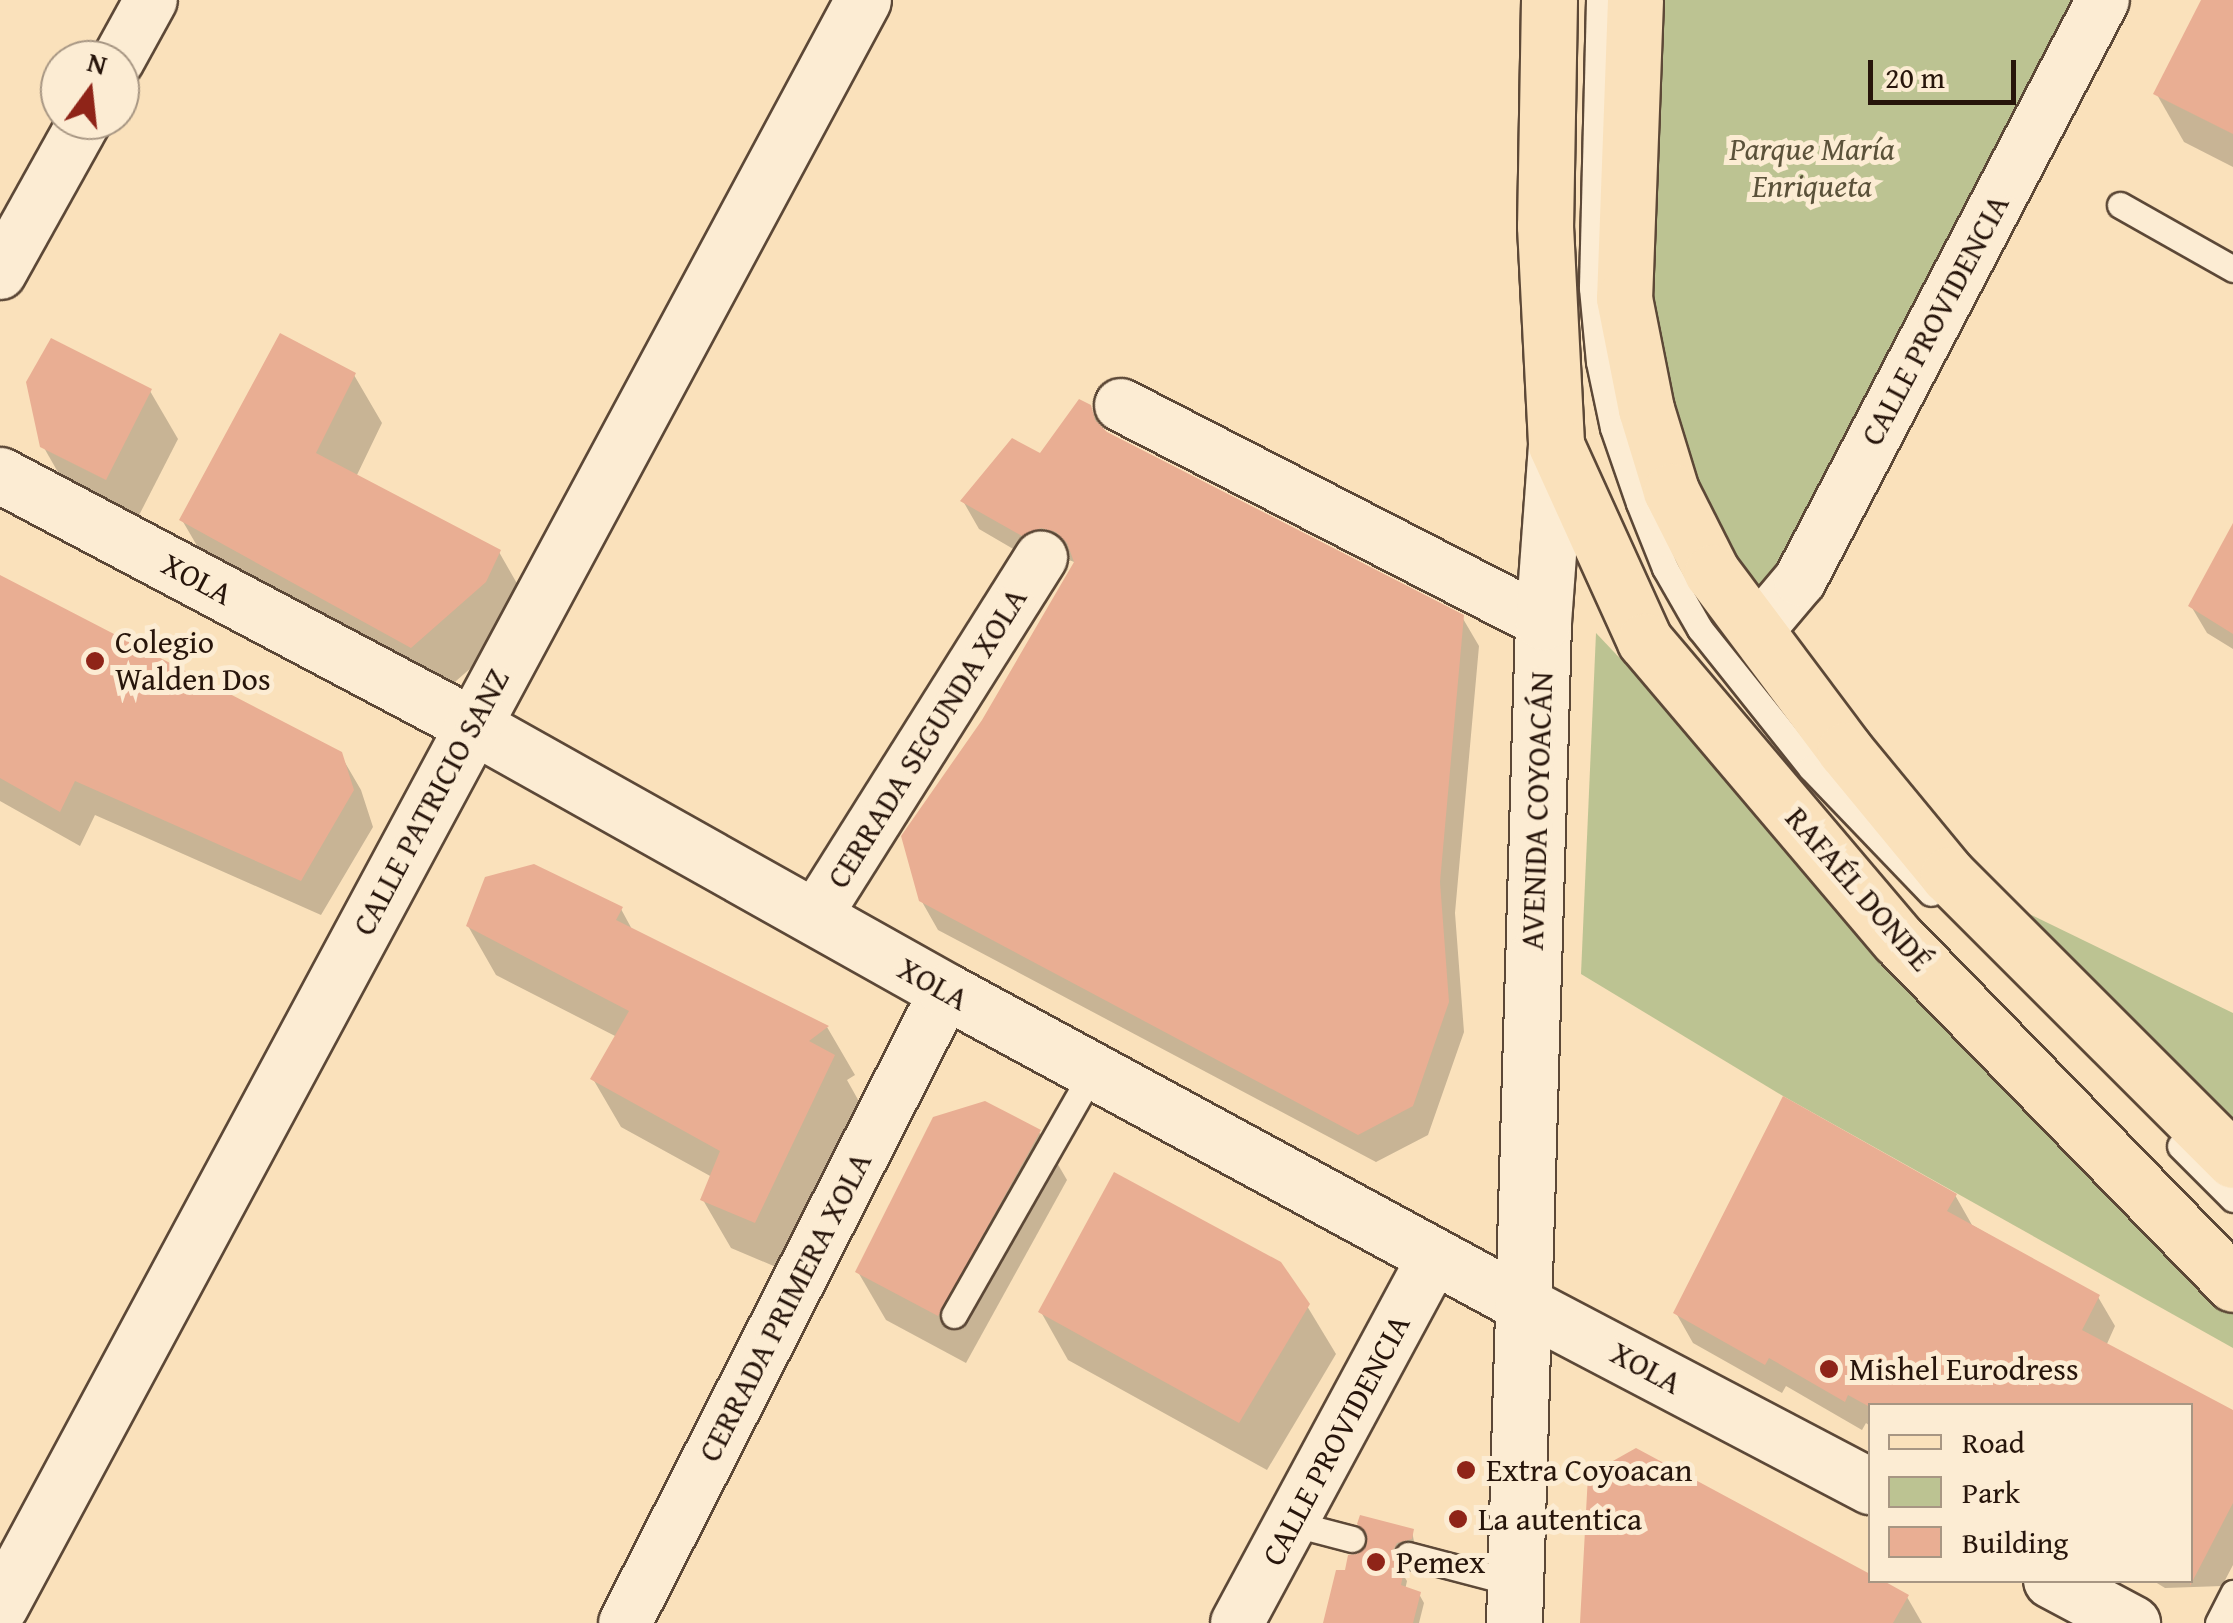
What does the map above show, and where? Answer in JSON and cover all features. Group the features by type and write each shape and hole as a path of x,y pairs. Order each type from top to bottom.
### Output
{"main road":[{"name":"AVENIDA COYOACÁN","path":"1548,0 1545,226 1556,445"},
{"path":"1635,0 1624,298 1646,408 1671,491 1712,572 1844,750 1948,875 2233,1160"},
{"name":"RAFAÉL DONDÉ","path":"1556,445 1645,641 1898,939 2233,1284"}],"street":[{"path":"129,40 151,0"},
{"name":"CALLE PATRICIO SANZ","path":"0,1606 863,0"},
{"name":"CALLE PROVIDENCIA","path":"1756,632 1800,580 2103,0"},
{"path":"0,274 74,140"},
{"path":"1121,404 1543,622"},
{"name":"AVENIDA COYOACÁN","path":"1514,1603 1543,622 1556,445"},
{"name":"XOLA","path":"0,475 472,725 946,991 1523,1304 1868,1485"},
{"name":"CERRADA SEGUNDA XOLA","path":"814,918 1041,558"},
{"name":"CERRADA PRIMERA XOLA","path":"625,1623 946,991"},
{"name":"CALLE PROVIDENCIA","path":"1237,1623 1436,1256"},
{"path":"2057,1583 2132,1623"}],"lane":[{"path":"1599,0 1592,288 1599,362 1614,428 1665,568 1700,629 1811,768 2053,1017"},
{"path":"2120,204 2233,268"},
{"path":"954,1315 1093,1071"},
{"path":"2164,1129 2233,1199"},
{"path":"1292,1523 1352,1540"},
{"path":"1408,1554 1514,1603"},
{"path":"2218,1623 2233,1593"}],"green space":[{"name":"Parque María Enriqueta","path":"1651,0 2090,0 1761,605 1708,511 1659,388 1642,243"},
{"path":"1596,633 2233,1306 2233,1348 1783,1096 1581,974"},
{"path":"1972,886 2233,1013 2233,1142"}],"building":[{"path":"2201,0 2233,0 2233,134 2153,94"},
{"path":"280,333 356,373 316,453 501,550 486,582 411,648 179,520"},
{"path":"51,338 152,389 106,480 40,447 26,382"},
{"path":"1079,399 1091,405 1095,420 1107,432 1464,615 1440,882 1449,1002 1413,1106 1358,1135 919,901 901,836 982,720 1074,562 1067,543 1056,532 1041,528 1022,536 960,501 1012,438 1040,453"},
{"path":"2233,523 2233,634 2188,606"},
{"path":"0,575 342,752 354,790 301,881 75,781 60,812 0,778"},
{"path":"534,864 623,907 616,920 829,1026 809,1041 835,1055 755,1223 700,1200 720,1151 590,1079 629,1011 466,926 485,877"},
{"path":"1783,1096 1957,1194 1947,1211 2100,1295 2082,1330 2233,1410 2233,1503 2193,1580 2193,1403 1868,1406 1848,1395 1845,1402 1769,1358 1765,1365 1673,1313"},
{"path":"985,1101 1041,1130 938,1316 855,1272 933,1117"},
{"path":"1114,1172 1281,1262 1310,1304 1239,1423 1038,1312"},
{"path":"1636,1448 1868,1573 1868,1583 1887,1583 1909,1595 1893,1623 1580,1623 1588,1475"},
{"name":"Pemex","path":"1360,1515 1414,1529 1412,1539 1397,1543 1392,1552 1396,1566 1404,1571 1401,1585 1421,1592 1413,1623 1323,1623 1336,1570 1345,1570 1348,1555 1357,1554 1367,1544 1367,1534 1357,1524"}],"place":[{"name":"Colegio Walden Dos","path":"95,661"},
{"name":"Mishel Eurodress","path":"1829,1369"},
{"name":"Extra Coyoacan","path":"1466,1470"},
{"name":"La autentica","path":"1458,1519"},
{"name":"Pemex","path":"1376,1562"}]}
